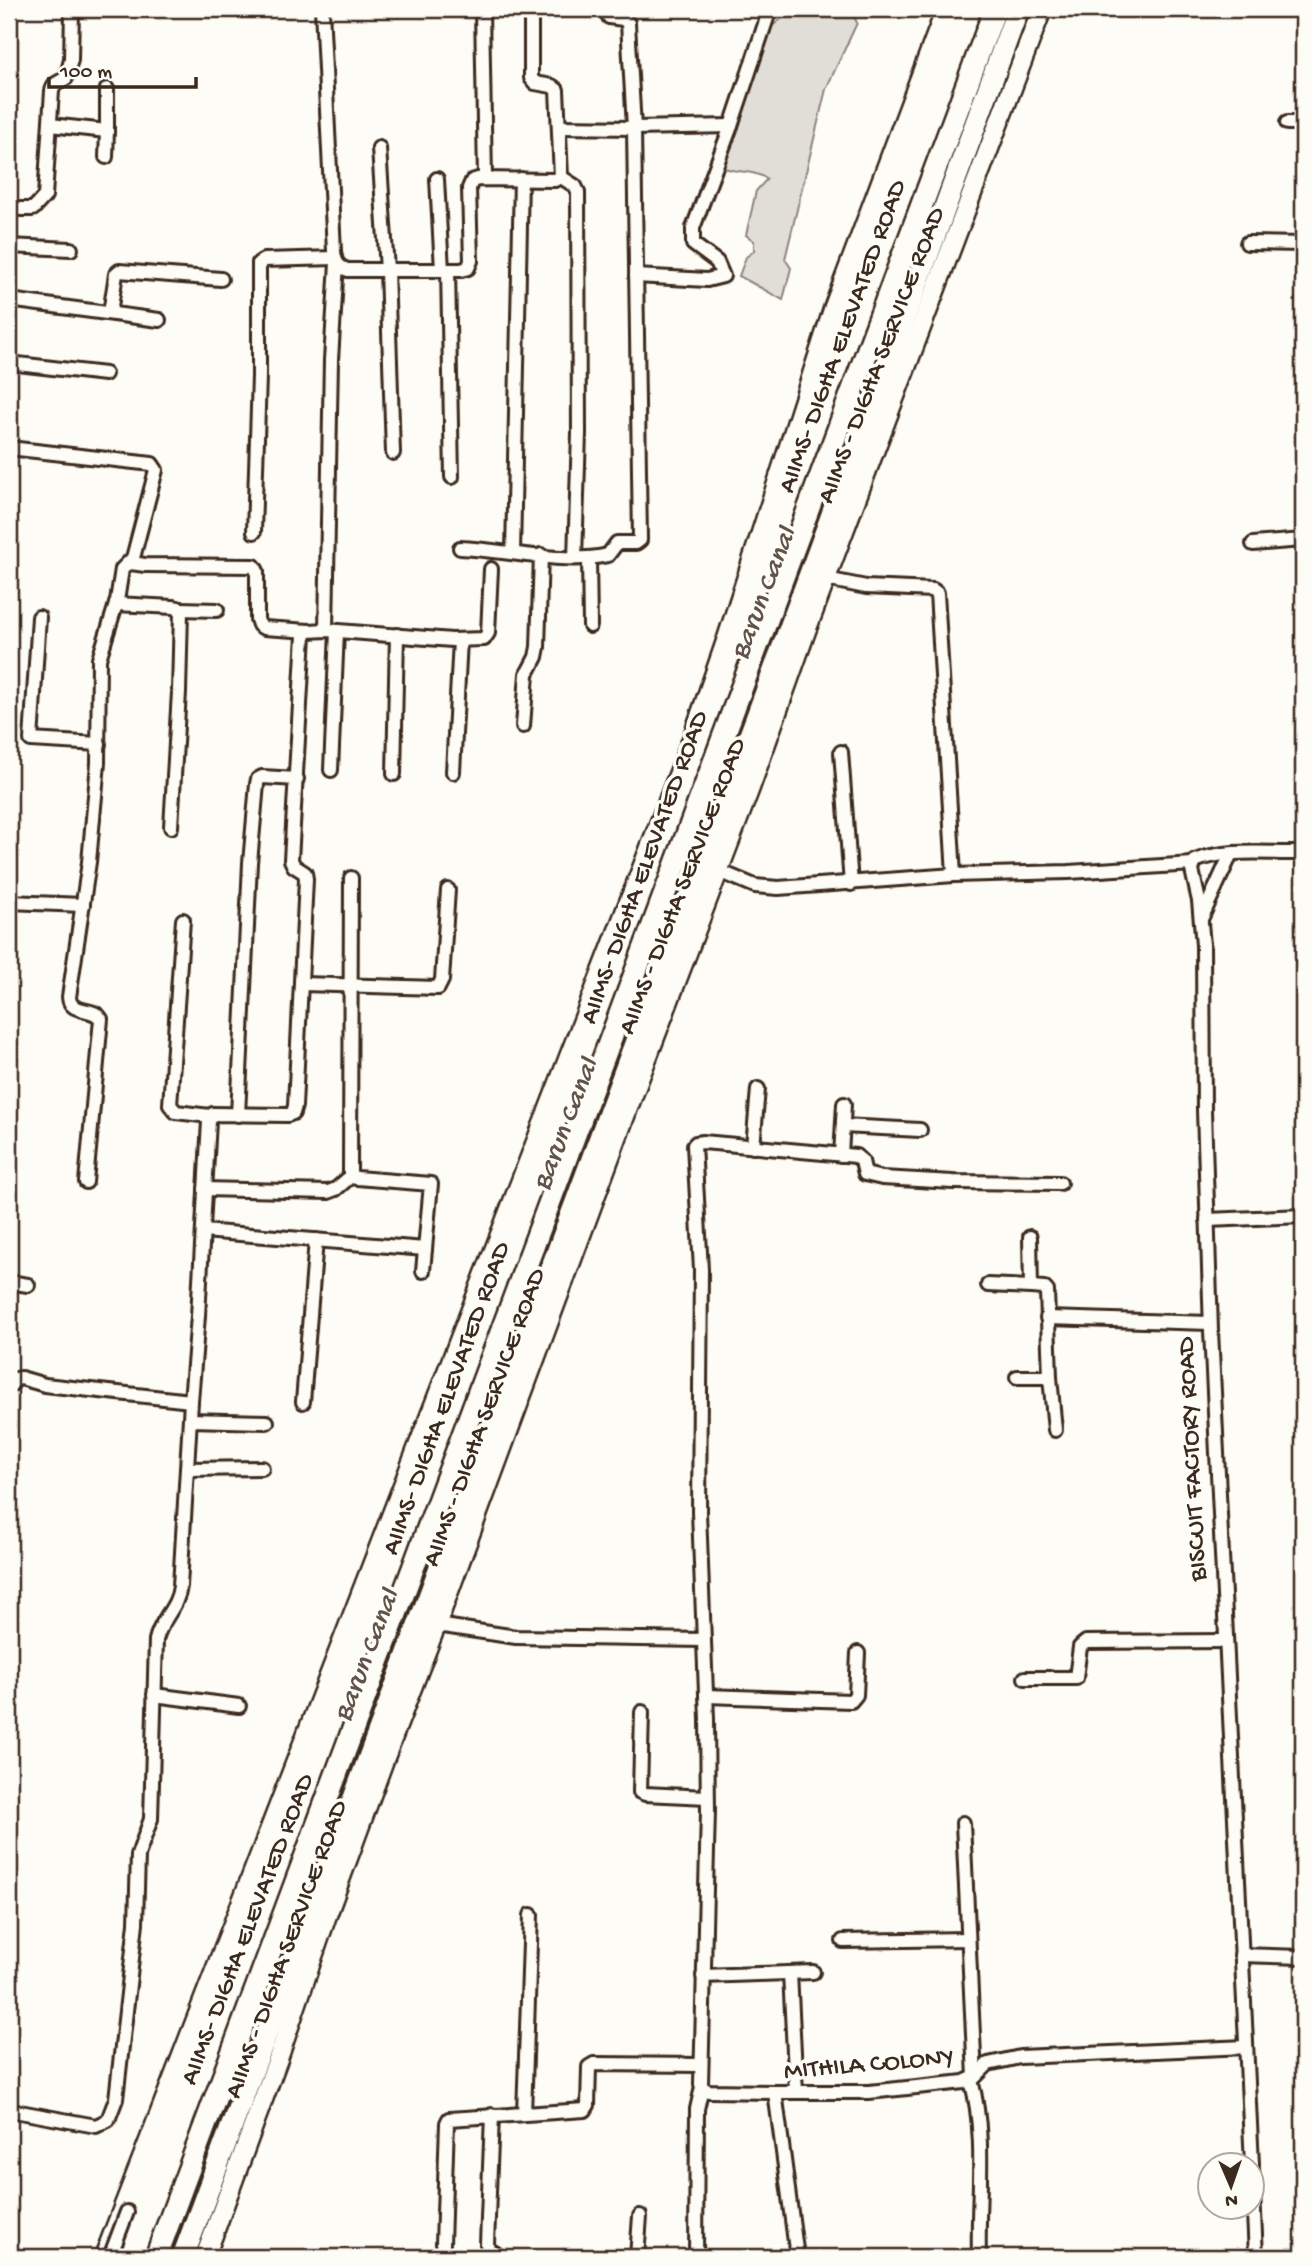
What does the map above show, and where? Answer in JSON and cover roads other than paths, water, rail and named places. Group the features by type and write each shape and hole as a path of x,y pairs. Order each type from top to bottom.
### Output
{"highway":[{"name":"AIIMS- DIGHA ELEVATED ROAD","path":"156,2257 489,1371 995,9"},
{"name":"AIIMS- DIGHA ELEVATED ROAD","path":"183,2257 1018,9"}],"main road":[{"name":"AIIMS - DIGHA SERVICE ROAD","path":"205,2257 380,1772 1042,9"}],"street":[{"path":"20,209 33,209 45,195 52,91 54,85 66,78 71,60 72,9"},
{"path":"322,9 336,261 331,360 331,771"},
{"path":"482,9 485,179"},
{"path":"531,9 531,78 535,83 552,86 557,90 561,177"},
{"path":"460,548 589,558 608,555 615,544 636,543 640,537 635,128 628,23 623,19 609,17 605,9"},
{"path":"636,276 707,280 723,276 717,262 693,244 692,235 770,9"},
{"path":"106,157 107,89"},
{"path":"1287,122 1303,123"},
{"path":"50,125 107,131"},
{"path":"559,127 731,126"},
{"path":"379,148 387,270 393,453"},
{"path":"336,261 341,268 348,270 465,270 470,266 470,184 474,179 555,180 561,177"},
{"path":"561,177 575,186 578,192 579,433 575,558"},
{"path":"437,179 445,270 452,477"},
{"path":"513,553 521,179"},
{"path":"1247,243 1303,244"},
{"path":"9,246 71,249"},
{"path":"254,532 259,376 259,262 336,261"},
{"path":"110,313 118,271 221,279"},
{"path":"9,300 159,320"},
{"path":"9,363 105,374"},
{"path":"9,448 155,466 156,476 134,558 122,569 116,604 98,668 99,744 92,835 69,1003 76,1008 99,1014 101,1022 86,1182"},
{"path":"1253,544 1303,540"},
{"path":"523,726 527,674 538,653 541,555"},
{"path":"589,558 590,626"},
{"path":"131,563 256,566 257,619 259,625 264,628 460,640 487,636 491,569"},
{"path":"826,579 866,587 933,590 937,593 954,875"},
{"path":"116,604 217,610"},
{"path":"171,827 179,692 180,609"},
{"path":"39,617 31,740 99,744"},
{"path":"183,920 170,1108 176,1112 210,1116 291,1114 294,1110 306,879 305,873 294,866 291,860 303,637 309,631"},
{"path":"394,774 397,635"},
{"path":"453,772 460,640"},
{"path":"841,752 850,884"},
{"path":"238,1115 250,863 257,784 262,777 297,779"},
{"path":"719,872 764,887 850,884 954,875 1069,872 1193,864 1209,856 1231,854 1303,853"},
{"path":"1200,919 1231,854"},
{"name":"BISCUIT FACTORY ROAD","path":"1193,864 1200,919 1210,1324 1251,2150"},
{"path":"351,878 351,1176"},
{"path":"302,984 430,989 440,986 448,890"},
{"path":"9,902 83,905"},
{"path":"753,1147 758,1089"},
{"path":"841,1155 844,1104"},
{"path":"9,2110 96,2126 103,2124 111,2115 116,2099 136,1923 138,1855 151,1819 155,1653 161,1623 180,1593 210,1116"},
{"path":"842,1126 920,1130"},
{"path":"696,2257 697,2109 702,2087 708,1797 699,1513 701,1270 694,1145 703,1142 860,1157 865,1174 869,1177 953,1182 1059,1183"},
{"path":"205,1189 328,1192 336,1189 351,1176"},
{"path":"351,1176 431,1184 423,1271"},
{"path":"1207,1220 1303,1216"},
{"path":"203,1231 425,1249"},
{"path":"1030,1237 1031,1287"},
{"path":"303,1402 316,1240"},
{"path":"9,1282 27,1285"},
{"path":"988,1285 1046,1290 1055,1430"},
{"path":"1047,1318 1210,1324"},
{"path":"1017,1377 1050,1377"},
{"path":"9,1387 20,1378 45,1385 191,1401"},
{"path":"190,1420 267,1422"},
{"path":"187,1469 262,1468"},
{"path":"437,1625 516,1637 703,1640"},
{"path":"1025,1678 1076,1678 1080,1647 1086,1642 1226,1641"},
{"path":"706,1696 851,1701 856,1695 858,1653"},
{"path":"154,1695 239,1706"},
{"path":"642,1712 640,1792 708,1797"},
{"path":"963,1823 978,2143 979,2257"},
{"path":"524,2113 531,1915"},
{"path":"843,1941 968,1939"},
{"path":"1241,1955 1303,1957"},
{"path":"703,1976 813,1972"},
{"path":"790,1973 796,2092"},
{"name":"MITHILA COLONY","path":"797,2257 775,2092 869,2092 973,2078 988,2064 1020,2057 1246,2047"},
{"path":"443,2244 448,2120 454,2117 586,2109 588,2070 591,2065 701,2065"},
{"path":"702,2087 709,2091 775,2092"},
{"path":"492,2115 487,2244 496,2257"},
{"path":"110,2257 127,2212"},
{"path":"637,2257 640,2216"},
{"name":"BISCUIT FACTORY ROAD","path":"1254,2220 1256,2257"}],"waterway":[{"name":"Barun Canal","path":"177,2232 889,329"}],"railway":[{"path":"93,2257 683,734 824,304 935,9"}]}
